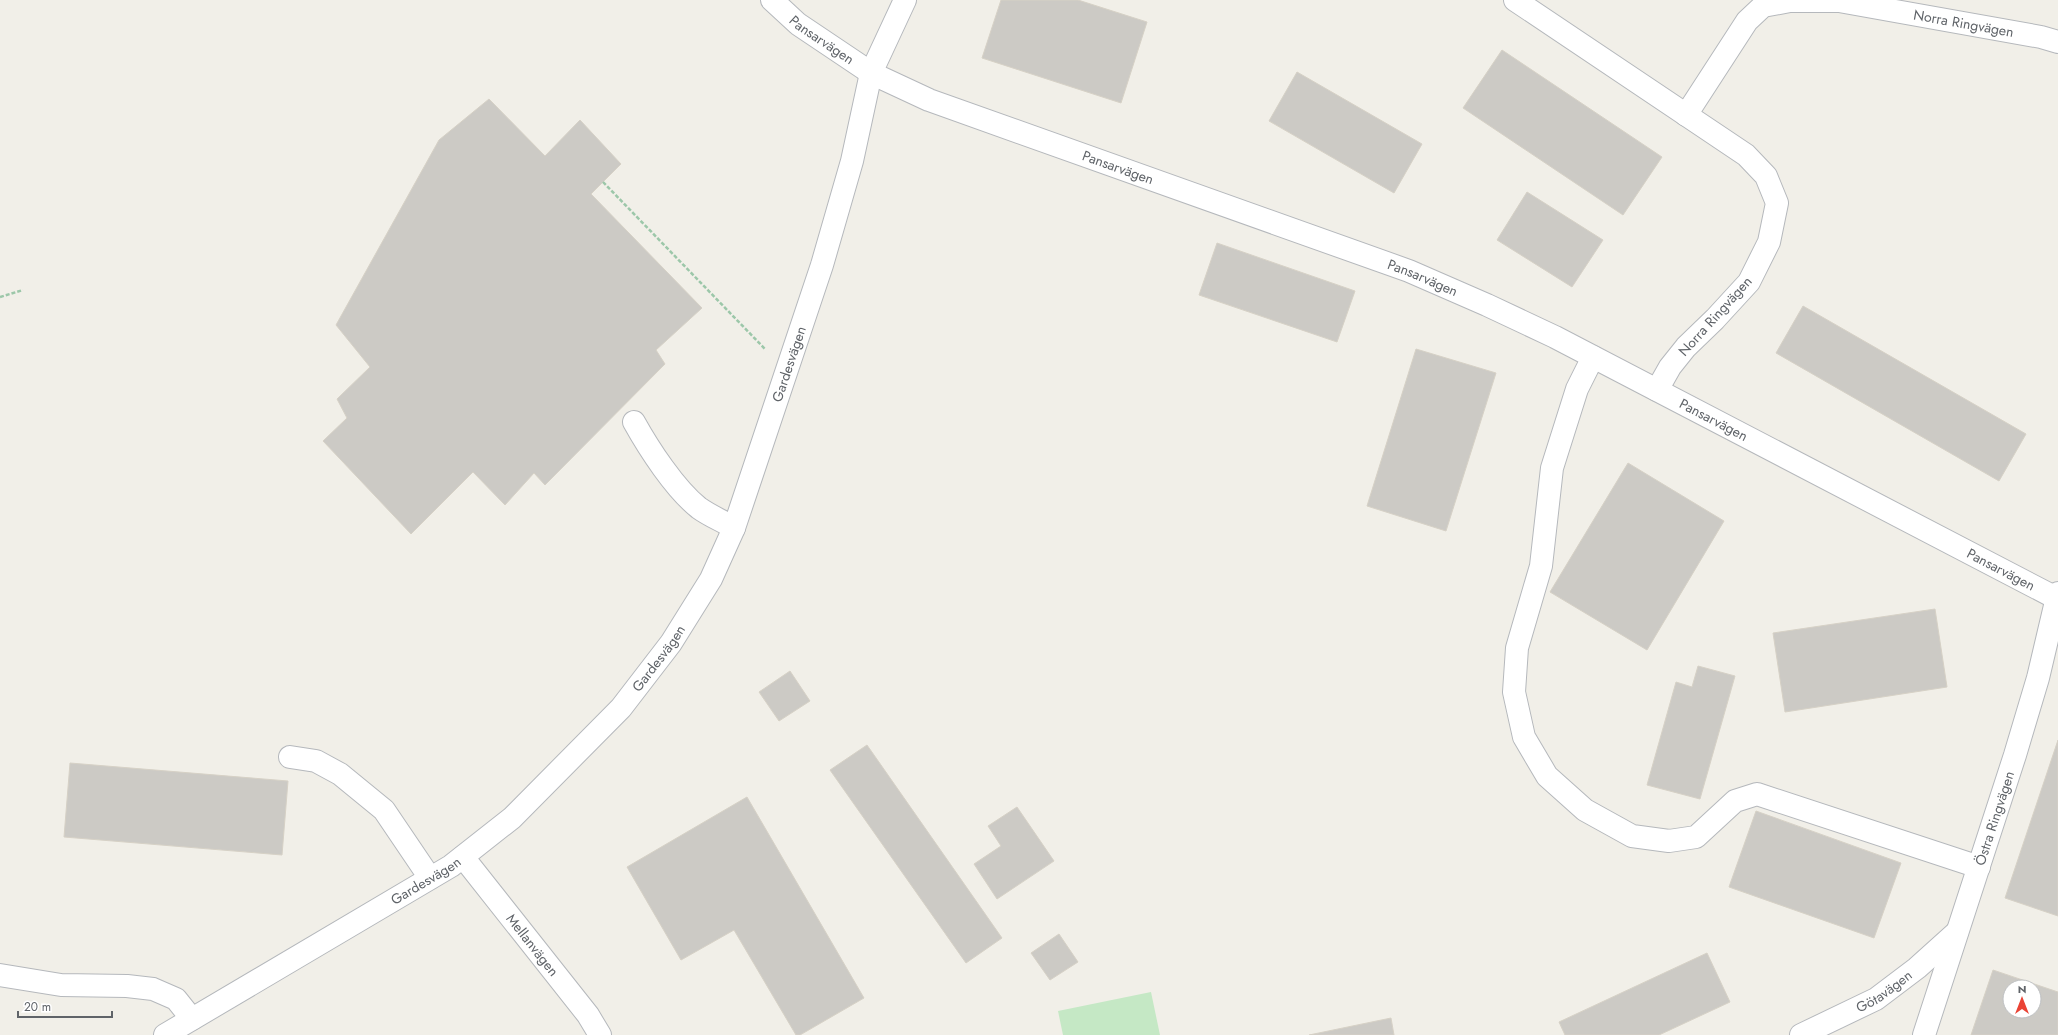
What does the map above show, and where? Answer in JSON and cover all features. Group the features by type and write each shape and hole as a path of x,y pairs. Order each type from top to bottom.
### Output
{"lane":[{"name":"Pansarvägen","path":"772,0 798,24 871,73 928,100 1409,271 1487,305 1593,357 2058,597"},
{"path":"871,73 905,0"},
{"name":"Norra Ringvägen","path":"1515,0 1746,155 1766,176 1777,203 1769,242 1749,282 1682,352 1670,367 1657,390"},
{"name":"Norra Ringvägen","path":"1686,115 1747,21 1763,6 1790,1 1839,1 2041,37 2058,42"},
{"name":"Gardesvägen","path":"165,1035 463,857 512,818 620,708 671,643 711,579 734,528 822,266 850,169 871,73"},
{"path":"1593,357 1577,389 1552,468 1541,566 1517,648 1514,692 1524,737 1547,776 1585,810 1632,836 1669,841 1696,837 1735,801 1757,794 1979,867"},
{"path":"634,422 646,444 675,483 699,507 734,528"},
{"name":"Östra Ringvägen","path":"1924,1035 1979,867 2038,678 2058,597"},
{"path":"290,757 316,762 340,774 384,810 430,878"},
{"name":"Mellanvägen","path":"463,857 588,1016 600,1035"},
{"name":"Götavägen","path":"1801,1035 1876,999 1917,968 1958,932"},
{"path":"0,975 61,985 127,986 153,989 176,999 192,1019"}],"path":[{"path":"603,182 787,372"},
{"path":"0,297 23,290"}],"green space":[{"path":"1151,992 1160,1035 1063,1035 1058,1011"}],"building":[{"path":"1001,0 1078,0 1147,22 1121,103 982,58"},
{"path":"1502,50 1662,157 1623,215 1463,108"},
{"path":"1297,72 1422,144 1394,193 1269,121"},
{"path":"489,99 545,156 580,120 621,164 591,194 702,308 656,350 665,364 545,485 534,473 505,505 473,472 411,534 323,441 347,418 337,399 370,367 336,325 439,140"},
{"path":"1527,192 1603,240 1572,287 1497,240"},
{"path":"1217,243 1355,291 1337,342 1199,295"},
{"path":"1803,306 2026,434 1999,481 1776,353"},
{"path":"1416,349 1496,373 1446,531 1367,506"},
{"path":"1628,463 1724,521 1647,650 1550,592"},
{"path":"1935,609 1947,687 1785,712 1773,633"},
{"path":"1698,666 1735,676 1700,799 1647,785 1676,682 1692,687"},
{"path":"790,671 810,701 779,721 759,692"},
{"path":"2058,740 2058,916 2005,898"},
{"path":"867,745 1002,938 966,963 830,770"},
{"path":"70,763 288,781 282,855 64,837"},
{"path":"747,797 864,998 800,1035 796,1035 734,930 681,960 627,867"},
{"path":"1017,807 1054,861 997,899 974,864 1001,846 988,826"},
{"path":"1756,811 1901,863 1874,938 1729,887"},
{"path":"1059,934 1078,962 1050,980 1031,953"},
{"path":"1707,953 1730,1002 1659,1035 1565,1035 1559,1022"},
{"path":"1993,970 2020,979 2002,979 2002,1019 2042,1019 2042,987 2058,992 2058,1035 1971,1035"},
{"path":"1391,1018 1394,1035 1309,1035"}]}
